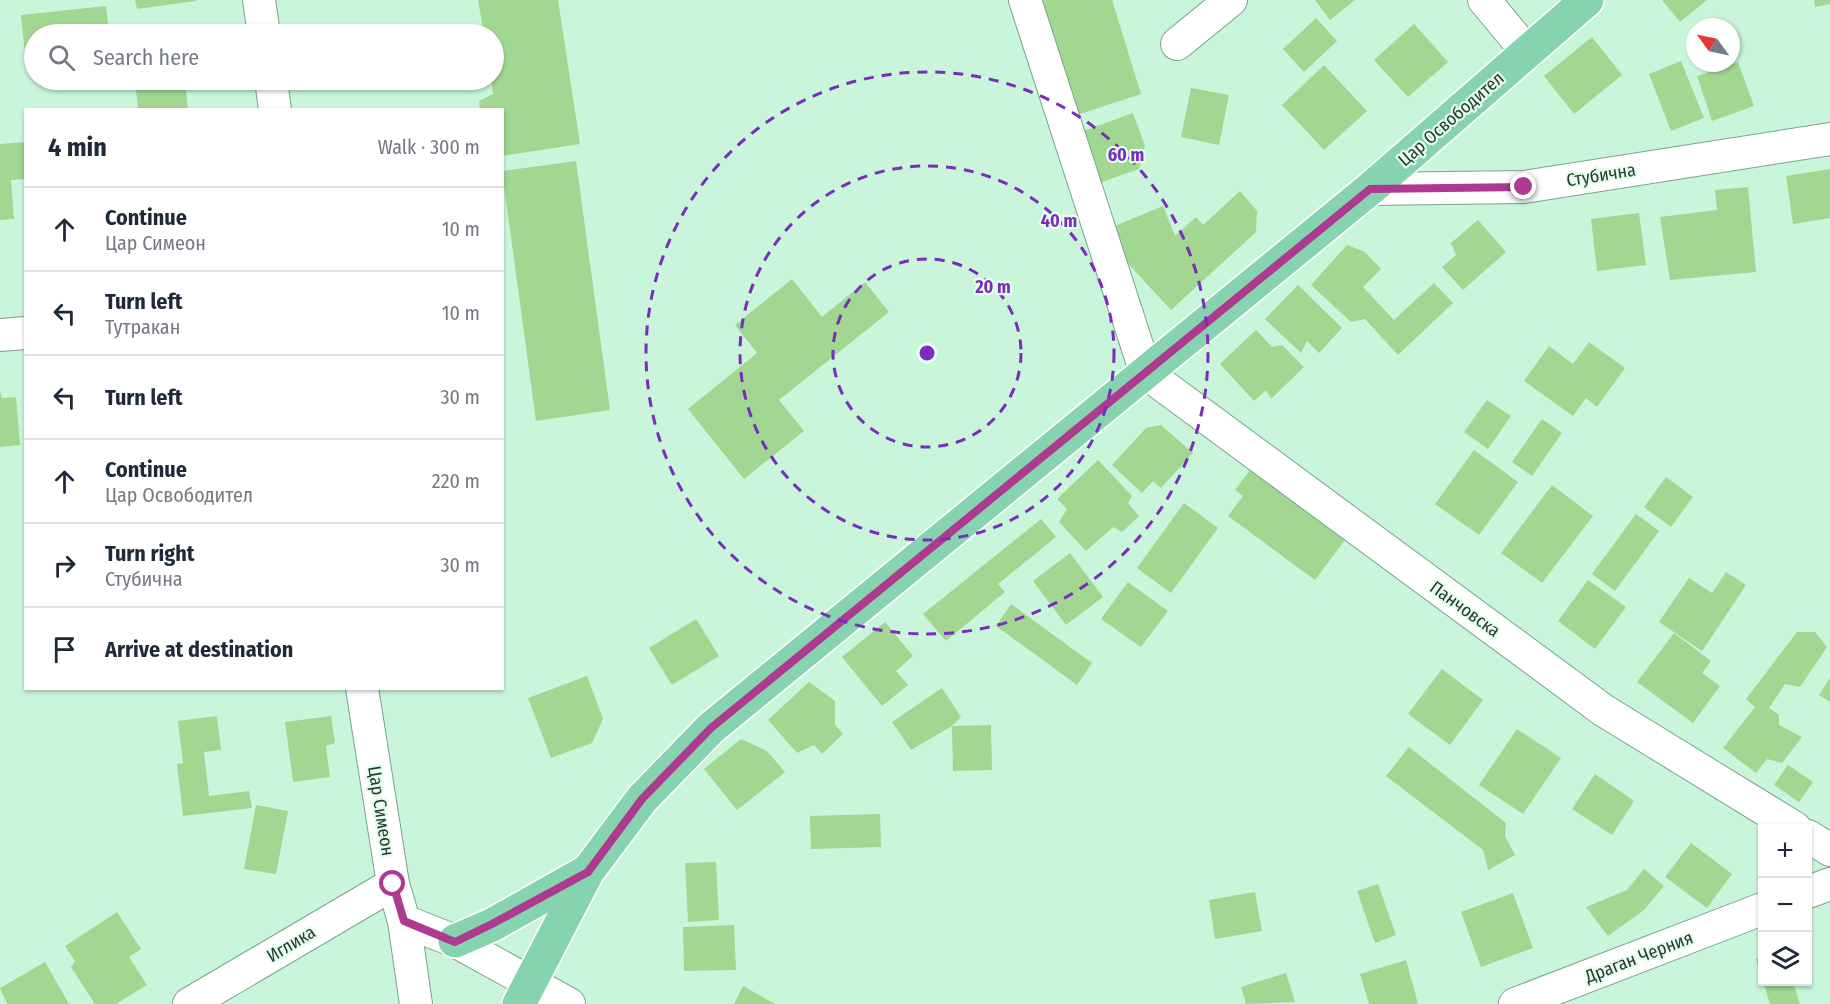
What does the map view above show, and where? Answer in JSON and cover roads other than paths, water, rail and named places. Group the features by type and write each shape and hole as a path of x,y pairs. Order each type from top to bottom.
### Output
{"main road":[{"name":"Цар Освободител","path":"525,992 588,872 642,799 711,728 1370,189 1587,0"},
{"path":"455,942 588,872"}],"street":[{"path":"259,0 263,24"},
{"path":"1025,0 1146,373"},
{"path":"1177,44 1231,0"},
{"path":"1484,0 1528,53"},
{"path":"272,90 275,108"},
{"name":"Стубична","path":"1370,189 1524,187 1830,139"},
{"path":"0,335 24,333"},
{"name":"Панчовска","path":"1146,373 1603,711 1788,824"},
{"name":"Цар Симеон","path":"363,690 393,884 404,921 416,1004"},
{"path":"1812,839 1830,850"},
{"name":"Иглика","path":"189,1004 393,884"},
{"path":"1812,891 1830,884"},
{"name":"Драган Черния","path":"1515,1004 1758,911"},
{"path":"404,921 455,942 525,992 569,1004"}]}
